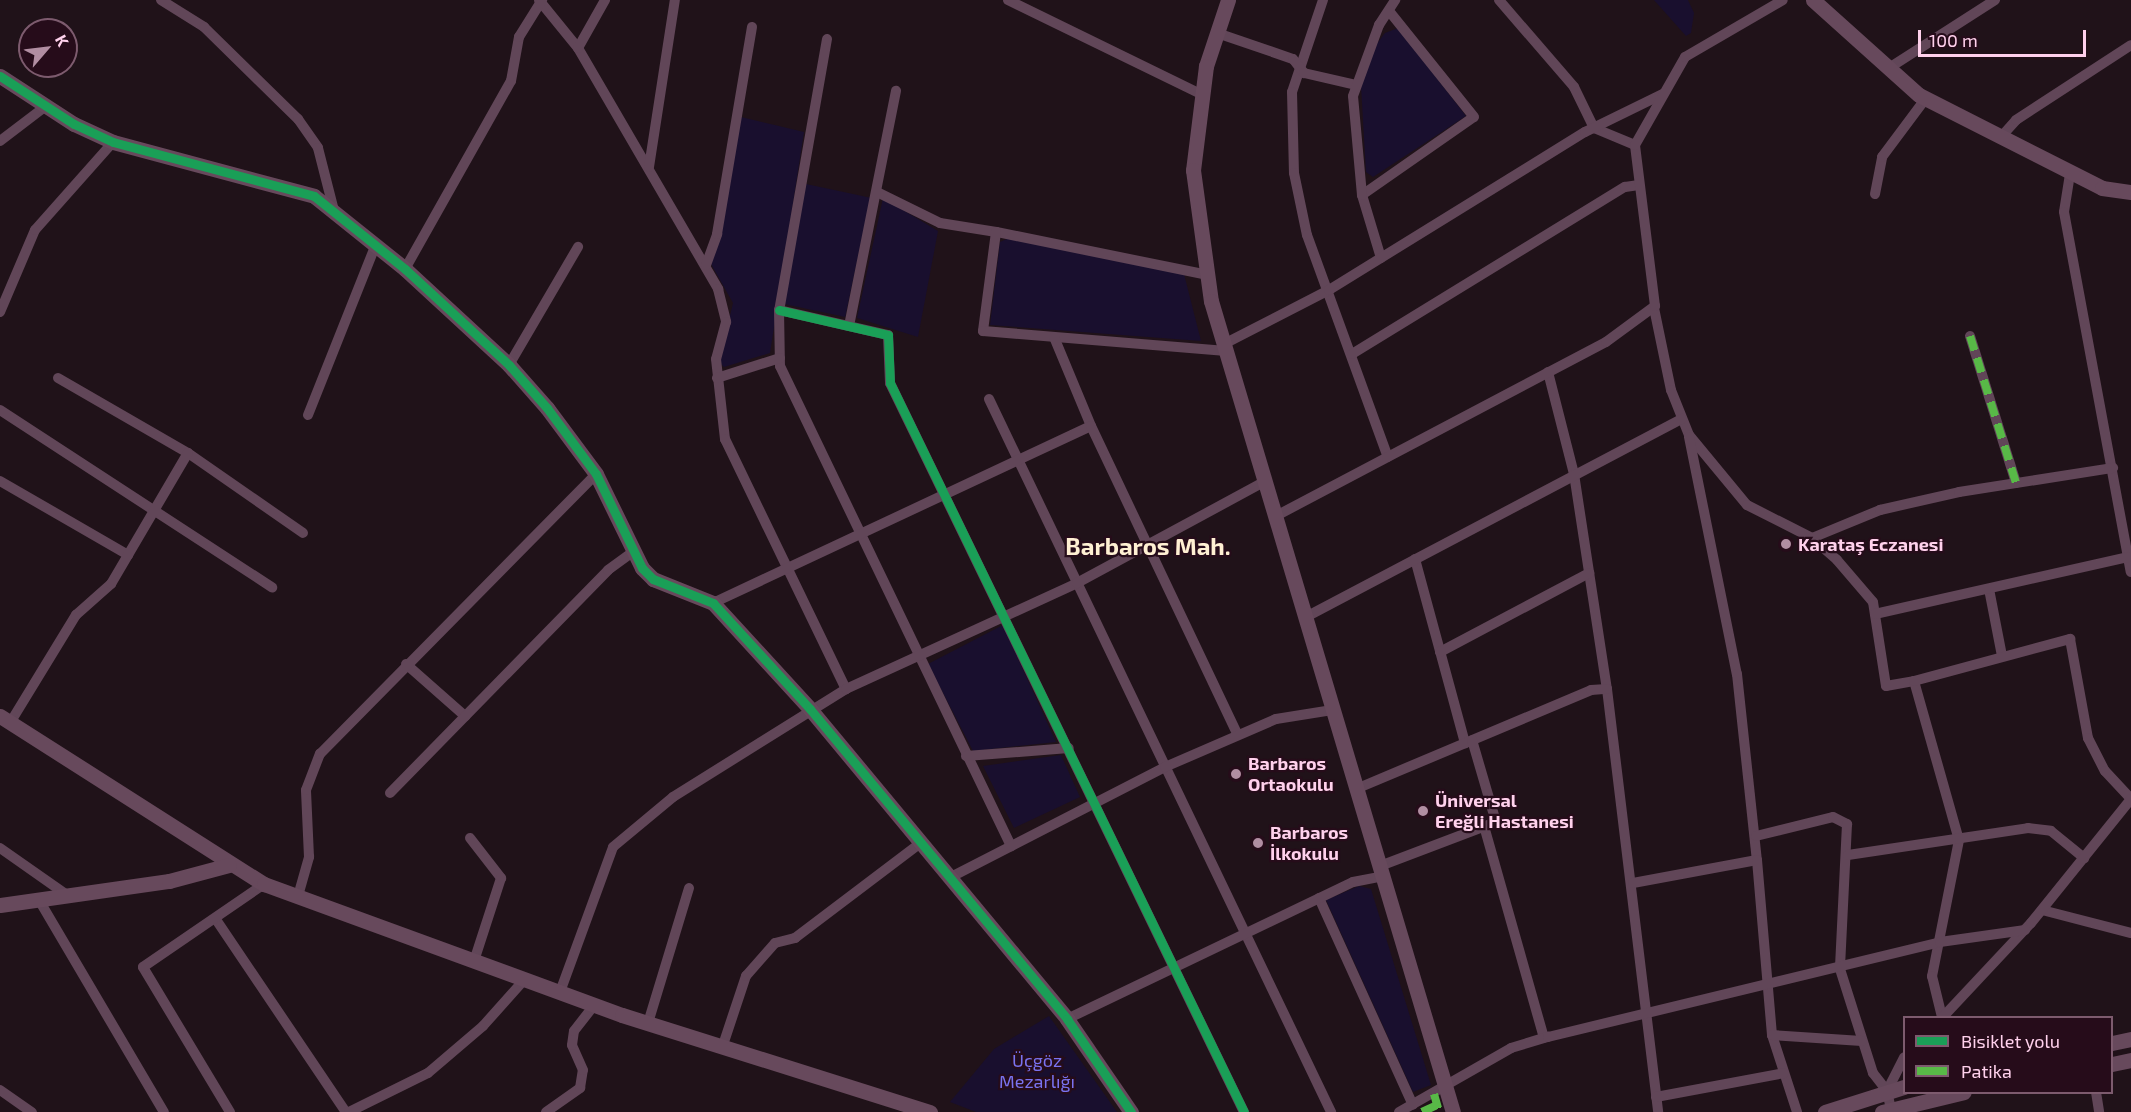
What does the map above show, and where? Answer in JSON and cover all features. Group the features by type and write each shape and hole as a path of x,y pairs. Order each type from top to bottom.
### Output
{"main road":[{"path":"1228,0 1217,33 1203,95 1193,170 1208,275 1225,348 1274,517 1448,1087 1453,1112"},
{"path":"1813,0 1926,98 2070,174 2102,188 2131,192"},
{"path":"0,76 46,106 113,141 314,196 333,207 405,269 509,365 596,474 633,552 652,579 713,603 810,709 1067,1019 1131,1112"},
{"path":"5,719 229,865 264,884 594,1005 930,1112"},
{"path":"0,905 169,881 229,865"},
{"path":"2113,1043 2131,1039"},
{"path":"2113,1064 2131,1060"},
{"path":"1825,1112 1903,1087"},
{"path":"1887,1111 1956,1094"}],"street":[{"path":"161,0 204,27 298,119 318,148 333,207"},
{"path":"578,48 605,0"},
{"path":"649,167 675,0"},
{"path":"1008,0 1203,95"},
{"path":"1323,0 1297,64 1294,173 1307,235 1329,290 1388,457"},
{"path":"1381,258 1362,195 1356,85 1395,0"},
{"path":"1499,0 1574,87 1594,128 1635,145"},
{"path":"1783,0 1698,46 1663,94 1635,145 1654,308 1682,419 1689,435 1737,674 1772,985 1772,1035 1797,1112"},
{"path":"1889,68 1995,0"},
{"path":"405,269 511,81 519,37 541,1 578,48 706,265 726,322 717,378 724,439 846,689"},
{"path":"1362,195 1474,117 1389,10"},
{"path":"706,265 717,234 752,27"},
{"path":"1217,33 1297,64 1304,73 1356,85"},
{"path":"827,39 779,310 780,358 857,535 1011,846"},
{"path":"2000,138 2016,120 2131,45"},
{"path":"849,326 879,193 897,91"},
{"path":"996,232 983,331 1225,348 1329,290 1594,128 1663,94"},
{"path":"1875,194 1882,157 1926,98"},
{"path":"0,141 46,106"},
{"path":"0,312 35,230 113,141"},
{"path":"2070,174 2064,212 2131,572"},
{"path":"1352,354 1625,187 1639,185"},
{"path":"879,193 940,223 996,232 1208,275"},
{"path":"308,415 376,244"},
{"path":"509,365 578,247"},
{"path":"1274,517 1606,342 1654,308"},
{"path":"779,310 888,335 890,382 945,491 1244,1112"},
{"path":"1970,336 2016,483"},
{"path":"1054,337 1091,426 1238,735"},
{"path":"717,378 780,358"},
{"path":"1548,372 1574,474 1607,689 1633,883 1658,1112"},
{"path":"58,378 188,453 303,532"},
{"path":"989,399 1331,1112"},
{"path":"0,410 156,508 272,587"},
{"path":"1304,618 1682,419"},
{"path":"713,603 945,491 1091,426"},
{"path":"1689,435 1747,505 1812,538 1861,588 1875,614 1886,686 1914,681 2070,639 2088,738 2105,771 2131,799 2025,930 1943,1016"},
{"path":"5,719 76,615 111,584 188,453"},
{"path":"1812,538 1880,510 2016,483 2113,468"},
{"path":"298,896 309,857 306,790 320,754 406,664 596,474"},
{"path":"0,481 128,555"},
{"path":"560,992 613,847 673,797 810,709 846,689 1077,583 1149,547 1264,482"},
{"path":"390,793 608,570 633,552"},
{"path":"1875,614 2128,557"},
{"path":"1067,1019 1319,898 1496,822 1440,652 1415,559"},
{"path":"1440,652 1588,573"},
{"path":"1989,590 2002,656"},
{"path":"406,664 465,716"},
{"path":"1914,681 1959,840 1932,976 1942,1016"},
{"path":"1356,789 1591,690 1607,689"},
{"path":"951,877 1165,767 1238,735 1276,719 1332,710"},
{"path":"966,756 1069,748"},
{"path":"1756,836 1833,816 1847,824 1848,855 1840,969 1873,1073 1887,1091"},
{"path":"1484,826 1544,1038"},
{"path":"1848,855 2028,828 2051,831 2084,858"},
{"path":"470,838 501,878 474,961"},
{"path":"723,1045 746,976 775,943 795,938 922,842"},
{"path":"0,848 67,895"},
{"path":"1633,883 1757,860"},
{"path":"230,1112 143,967 217,921 264,884"},
{"path":"648,1023 689,888"},
{"path":"1319,898 1413,1105"},
{"path":"39,900 164,1112"},
{"path":"2042,910 2131,933"},
{"path":"217,921 347,1112 428,1073 483,1026 525,979"},
{"path":"1398,1112 1448,1087 1511,1048 1544,1038 1647,1011 1840,969 1940,942 2025,930"},
{"path":"546,1112 580,1088 583,1070 572,1045 574,1031 594,1005"},
{"path":"1772,1035 1863,1041"},
{"path":"1887,1111 1887,1091 1903,1061"},
{"path":"1656,1097 1784,1073"},
{"path":"0,1090 32,1112"},
{"path":"2096,1094 2099,1112"}],"green space":[{"path":"1654,0 1688,0 1694,13 1691,33 1686,36"},
{"path":"1398,28 1466,116 1373,177 1366,172 1361,86 1375,46 1385,33"},
{"path":"741,117 804,132 770,353 724,367 719,362 733,303 711,264"},
{"path":"806,184 871,198 845,317 781,303"},
{"path":"883,198 938,231 918,337 857,318"},
{"path":"1011,237 1184,274 1201,341 990,325 1000,242"},
{"path":"1003,625 1056,742 973,751 928,664"},
{"path":"1061,755 1080,797 1014,828 983,766"},
{"path":"1359,886 1371,889 1431,1085 1413,1092 1326,900"},
{"name":"Üçgöz Mezarlığı","path":"1049,1016 1117,1112 976,1112 950,1102 994,1049"}],"marked path":[{"path":"1970,336 2016,483"},
{"path":"1434,1094 1439,1112"},
{"path":"1422,1112 1437,1105"}],"cycle path":[{"path":"0,76 74,124 113,142 314,196 405,269 509,365 547,408 596,474 642,568 653,579 713,603 810,709 1067,1019 1131,1112"},
{"path":"779,310 888,335 890,383 1244,1112"}],"place":[{"name":"Karataş Eczanesi","path":"1786,544"},
{"name":"Barbaros Ortaokulu","path":"1236,774"},
{"name":"Üniversal Ereğli Hastanesi","path":"1423,811"},
{"name":"Barbaros İlkokulu","path":"1258,843"}],"district":[{"name":"Barbaros Mah.","path":"1148,546"}]}
